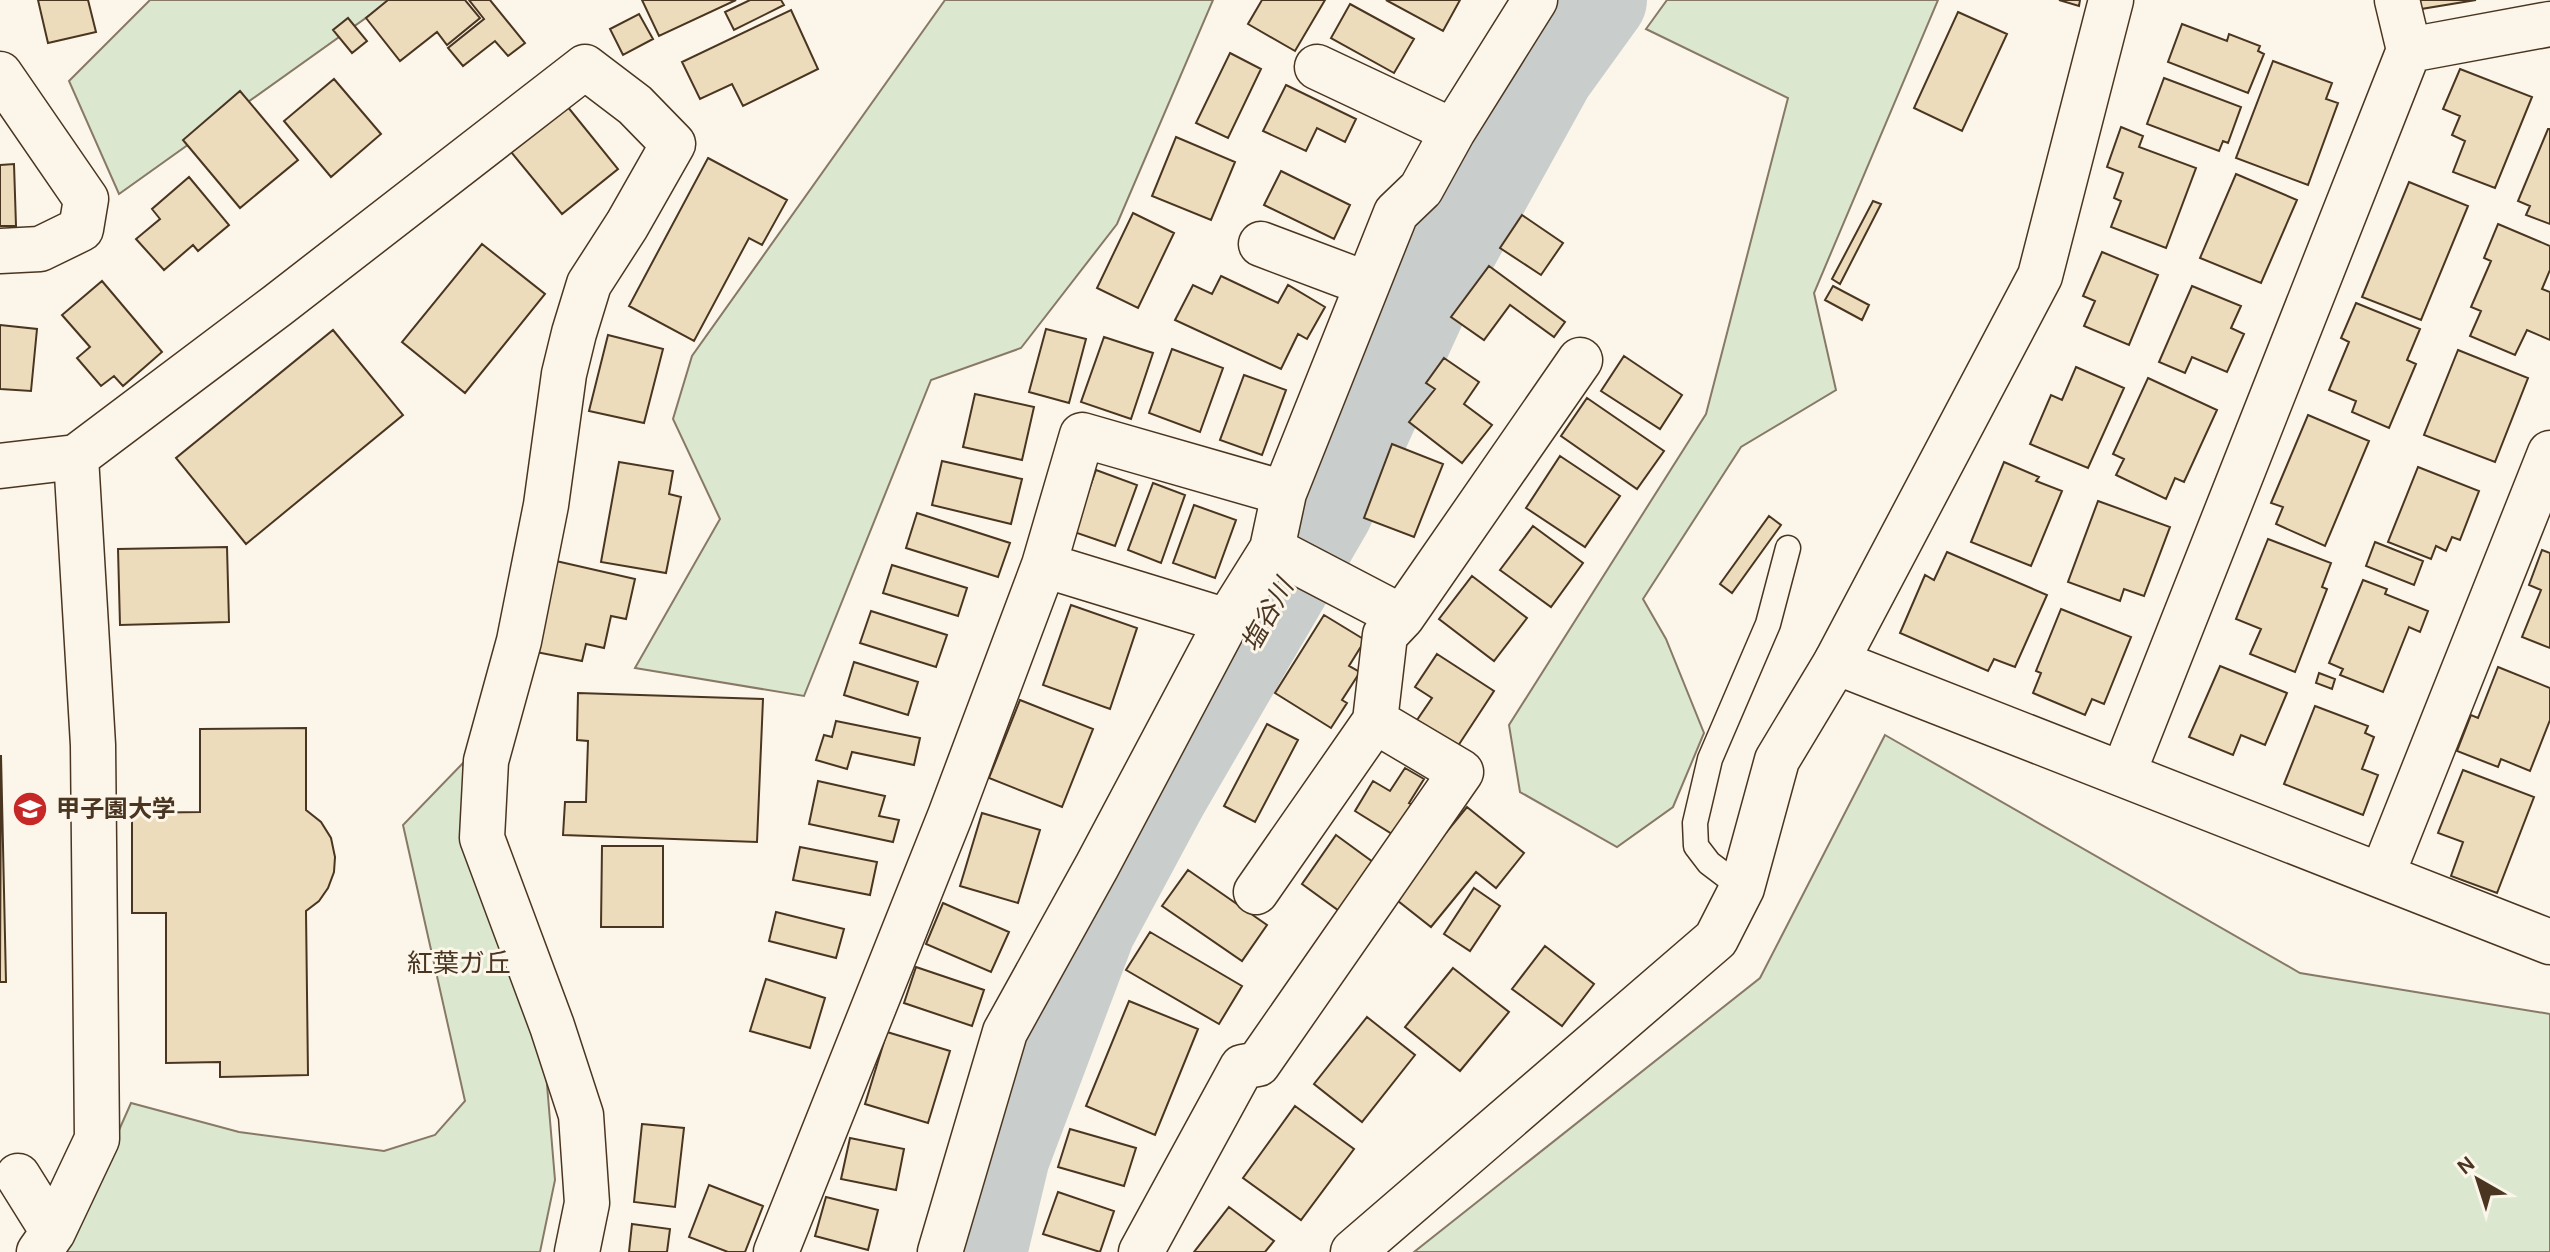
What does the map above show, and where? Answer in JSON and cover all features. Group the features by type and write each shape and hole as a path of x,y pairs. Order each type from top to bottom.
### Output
{"street":[{"path":"940,1252 1005,1032 1227,621 1272,549 1284,493 1396,213 1421,189 1453,131 1535,0"},
{"path":"1353,1252 1716,939 1742,888 1777,760 1836,662 2040,276 2111,0"},
{"path":"2123,774 2409,50 2397,0"},
{"path":"2409,50 2550,24"},
{"path":"0,466 76,457 585,67 635,105 673,144 589,284 574,333 564,374 546,505 519,641 486,761 482,838 552,1026 581,1115 587,1203 577,1252"},
{"path":"1317,67 1453,131"},
{"path":"0,74 86,199 81,229 40,249 0,251"},
{"path":"1261,244 1367,284"},
{"path":"1256,892 1375,721 1385,635 1402,617 1580,360"},
{"path":"776,1252 950,816 1044,565 1082,435 1284,493"},
{"path":"2382,875 2550,453"},
{"path":"46,1242 97,1139 93,745 76,457"},
{"path":"1272,549 1402,617"},
{"path":"1044,565 1227,621"},
{"path":"1836,662 2550,942"},
{"path":"1141,1252 1242,1067 1258,1064 1461,772 1375,721"},
{"path":"9,1165 46,1242"}],"lane":[{"path":"1742,888 1709,863 1696,846 1695,823 1710,759 1768,624 1788,548"}],"green space":[{"path":"150,0 391,0 119,194 69,81"},
{"path":"945,0 1213,0 1117,224 1021,348 931,380 804,696 635,668 720,519 673,419 692,356"},
{"path":"1667,0 1938,0 1814,293 1836,390 1741,447 1643,599 1666,639 1704,733 1673,807 1617,847 1520,792 1509,725 1706,414 1788,98 1646,29"},
{"path":"1885,735 2300,973 2550,1014 2550,1252 1414,1252 1760,978"},
{"path":"463,763 481,879 543,1037 555,1180 540,1252 65,1252 131,1103 239,1132 384,1151 435,1135 465,1101 403,825"}],"building":[{"path":"38,0 88,0 96,32 48,43"},
{"path":"388,0 465,0 480,18 447,45 437,32 400,61 366,18"},
{"path":"469,0 490,0 525,43 508,56 495,41 463,66 448,48 484,19"},
{"path":"642,0 736,0 659,36"},
{"path":"750,0 781,0 784,5 734,30 725,12"},
{"path":"1262,0 1325,0 1295,51 1248,24"},
{"path":"1386,0 1460,0 1443,31"},
{"path":"2059,0 2080,0 2079,6"},
{"path":"2420,0 2476,0 2421,9"},
{"path":"1350,4 1414,39 1394,73 1331,38"},
{"path":"791,10 818,69 743,106 732,84 700,99 682,62"},
{"path":"1958,12 2007,34 1962,131 1914,108"},
{"path":"639,14 653,39 623,55 610,29"},
{"path":"348,18 367,41 352,53 333,30"},
{"path":"2182,24 2227,41 2229,34 2260,46 2258,51 2264,54 2248,93 2168,62"},
{"path":"1230,53 1261,69 1228,138 1196,123"},
{"path":"2273,61 2332,83 2326,99 2338,103 2308,185 2236,158"},
{"path":"2460,69 2532,97 2495,188 2453,172 2465,141 2452,135 2460,116 2443,109"},
{"path":"2164,78 2241,107 2228,143 2223,141 2219,151 2147,124"},
{"path":"334,79 381,134 331,177 284,121"},
{"path":"1286,85 1356,119 1345,142 1317,128 1306,151 1263,131"},
{"path":"240,91 298,160 240,208 183,140"},
{"path":"567,106 618,169 562,214 511,152"},
{"path":"2121,127 2143,136 2139,147 2196,168 2166,248 2111,227 2121,201 2114,198 2123,173 2107,167"},
{"path":"2548,129 2550,224 2526,215 2530,206 2518,201"},
{"path":"1176,137 1235,162 1211,220 1152,196"},
{"path":"708,158 787,200 762,245 749,238 694,341 629,306"},
{"path":"14,164 16,226 0,226 0,165"},
{"path":"1281,171 1350,205 1334,239 1264,205"},
{"path":"2236,174 2297,200 2261,283 2200,258"},
{"path":"189,177 229,225 198,251 193,245 164,270 136,239 160,219 152,209"},
{"path":"2409,182 2468,206 2421,320 2362,297"},
{"path":"1873,201 1881,204 1840,284 1832,279"},
{"path":"1133,213 1174,233 1138,308 1097,288"},
{"path":"1522,215 1563,243 1541,275 1500,248"},
{"path":"2498,224 2550,246 2550,270 2542,289 2550,292 2550,340 2527,330 2515,355 2470,336 2481,311 2471,307 2491,261 2484,258"},
{"path":"482,244 545,294 465,393 402,342"},
{"path":"2102,252 2158,275 2129,345 2084,326 2095,301 2083,296"},
{"path":"1489,266 1565,322 1554,337 1510,305 1484,340 1451,317"},
{"path":"1221,276 1278,303 1288,285 1325,307 1307,339 1298,334 1281,369 1175,320 1193,285 1212,294"},
{"path":"102,281 162,352 123,386 114,376 101,386 77,358 90,347 62,315"},
{"path":"1833,286 1869,305 1862,320 1825,300"},
{"path":"2192,286 2241,306 2231,328 2244,334 2227,372 2192,357 2185,373 2159,362"},
{"path":"2356,303 2420,329 2407,360 2416,364 2389,428 2352,412 2356,401 2329,390 2349,342 2341,338"},
{"path":"0,325 37,329 31,391 0,389"},
{"path":"1046,329 1086,339 1069,403 1029,392"},
{"path":"333,330 403,415 246,544 176,458"},
{"path":"608,335 663,349 644,423 589,411"},
{"path":"1104,337 1153,353 1131,419 1081,402"},
{"path":"1172,349 1223,368 1200,432 1149,413"},
{"path":"2458,350 2528,378 2495,462 2424,435"},
{"path":"1624,356 1682,395 1660,429 1601,391"},
{"path":"1444,358 1479,382 1464,404 1492,425 1462,463 1409,422 1435,389 1426,383"},
{"path":"2076,367 2124,388 2088,468 2030,444 2051,395 2062,400"},
{"path":"1244,375 1286,390 1262,455 1220,440"},
{"path":"2148,378 2217,410 2184,482 2175,478 2166,499 2116,475 2124,459 2113,454"},
{"path":"975,394 1034,407 1022,460 963,447"},
{"path":"1587,398 1664,451 1637,489 1561,436"},
{"path":"2308,415 2369,441 2325,546 2276,524 2283,507 2271,503"},
{"path":"1392,444 1443,464 1414,537 1364,518"},
{"path":"1560,456 1620,496 1585,547 1526,508"},
{"path":"942,461 1022,479 1011,524 932,505"},
{"path":"619,462 673,471 669,494 681,497 666,573 601,562"},
{"path":"2004,462 2039,477 2036,481 2062,491 2031,566 1971,542"},
{"path":"2418,467 2479,491 2460,540 2452,537 2446,551 2436,546 2431,559 2388,542"},
{"path":"1096,470 1137,485 1115,546 1074,532"},
{"path":"1153,483 1185,495 1161,563 1128,550"},
{"path":"2098,501 2170,527 2144,596 2124,589 2120,601 2068,582"},
{"path":"1194,505 1236,520 1215,578 1173,563"},
{"path":"917,513 1010,543 998,577 906,548"},
{"path":"1769,516 1781,525 1732,593 1720,584"},
{"path":"1533,526 1583,563 1551,607 1500,570"},
{"path":"2268,539 2331,563 2322,587 2327,589 2295,672 2250,654 2261,629 2236,619"},
{"path":"2375,542 2423,561 2414,585 2366,566"},
{"path":"227,547 229,622 120,625 118,549"},
{"path":"2542,550 2550,553 2550,648 2522,637 2541,590 2529,585"},
{"path":"1947,552 2047,595 2015,667 1994,659 1988,671 1900,633 1925,575 1934,580"},
{"path":"556,561 635,579 626,619 611,616 604,648 586,644 582,661 536,652"},
{"path":"892,565 967,588 958,616 883,593"},
{"path":"1472,576 1527,618 1494,661 1439,619"},
{"path":"2363,580 2387,589 2385,594 2428,611 2420,632 2409,627 2383,692 2340,675 2343,669 2329,663"},
{"path":"1071,605 1137,628 1110,709 1043,685"},
{"path":"2061,609 2131,637 2104,704 2092,699 2085,715 2033,693 2041,673 2036,671"},
{"path":"871,611 947,635 936,667 860,643"},
{"path":"1324,615 1365,640 1349,666 1360,672 1342,700 1347,703 1331,728 1275,693"},
{"path":"1437,654 1494,691 1456,749 1415,723 1432,698 1415,687"},
{"path":"854,662 918,682 908,715 844,695"},
{"path":"2220,666 2287,693 2265,745 2241,735 2233,755 2189,737"},
{"path":"2498,667 2550,688 2550,720 2530,771 2501,759 2498,767 2457,751 2471,715 2478,718"},
{"path":"2319,673 2335,679 2332,689 2316,683"},
{"path":"578,693 763,699 757,842 563,835 565,802 586,802 588,741 577,740"},
{"path":"1020,700 1093,729 1062,807 989,778"},
{"path":"2315,706 2368,726 2365,733 2374,737 2362,769 2378,775 2363,815 2284,784"},
{"path":"836,721 920,738 914,765 852,752 847,769 816,760 824,735 832,737"},
{"path":"1267,724 1298,740 1255,822 1224,806"},
{"path":"306,728 306,810 321,822 331,838 335,857 328,888 319,901 306,911 308,1075 220,1077 220,1062 166,1063 166,913 132,913 132,813 200,812 200,729"},
{"path":"1,755 6,982 0,982"},
{"path":"1405,768 1424,779 1409,803 1415,806 1397,837 1355,811 1373,781 1390,791"},
{"path":"2463,770 2534,797 2497,893 2451,876 2463,842 2438,833"},
{"path":"818,781 885,796 879,816 899,820 893,842 809,824"},
{"path":"1467,807 1524,853 1496,888 1476,872 1431,927 1393,897"},
{"path":"982,813 1040,830 1018,903 960,886"},
{"path":"1336,835 1377,865 1342,913 1302,884"},
{"path":"602,846 663,846 663,927 601,927"},
{"path":"800,847 877,862 870,895 793,880"},
{"path":"1188,870 1267,925 1242,961 1162,906"},
{"path":"1474,888 1500,906 1470,951 1444,934"},
{"path":"943,903 1009,932 991,972 926,944"},
{"path":"776,912 844,929 836,958 769,941"},
{"path":"1150,932 1242,986 1219,1024 1126,970"},
{"path":"1545,946 1594,984 1562,1026 1512,989"},
{"path":"916,967 984,990 972,1026 904,1003"},
{"path":"1453,968 1509,1012 1460,1071 1405,1027"},
{"path":"766,979 825,998 810,1048 750,1031"},
{"path":"1129,1001 1198,1029 1155,1135 1086,1106"},
{"path":"1367,1017 1415,1055 1362,1122 1314,1084"},
{"path":"887,1032 950,1051 928,1123 865,1104"},
{"path":"1295,1106 1354,1149 1301,1220 1243,1178"},
{"path":"642,1124 684,1128 675,1207 634,1202"},
{"path":"1070,1129 1136,1148 1124,1186 1058,1167"},
{"path":"850,1138 904,1149 896,1190 841,1179"},
{"path":"709,1185 763,1206 745,1252 728,1252 689,1237"},
{"path":"1058,1192 1114,1211 1100,1252 1043,1234"},
{"path":"826,1197 878,1210 868,1250 815,1236"},
{"path":"1229,1207 1274,1241 1265,1252 1194,1252"},
{"path":"632,1224 670,1229 667,1252 629,1252"}],"waterway":[{"name":"塩谷川","path":"981,1252 1004,1156 1090,928 1163,792 1327,510 1424,298 1549,72 1601,0"}],"place":[{"name":"甲子園大学","path":"30,809"}],"district":[{"name":"紅葉ガ丘","path":"459,963"}]}
